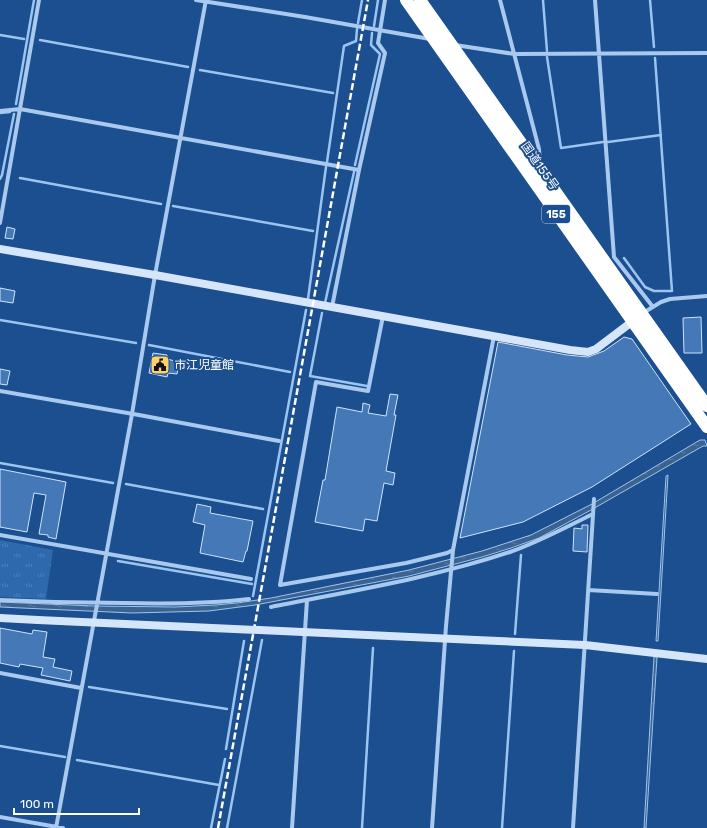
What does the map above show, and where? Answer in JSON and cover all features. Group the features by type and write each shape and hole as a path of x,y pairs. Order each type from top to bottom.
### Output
{"highway":[{"name":"国道155号","path":"406,0 707,427"},
{"name":"国道155号","path":"420,0 707,406"}],"street":[{"path":"0,222 39,0"},
{"path":"196,0 435,40"},
{"path":"332,307 359,170 385,53 378,43 385,0"},
{"path":"500,0 539,149 541,170"},
{"path":"595,0 614,257 653,307"},
{"path":"56,827 107,555 155,275 206,1"},
{"path":"451,44 514,54 707,53"},
{"path":"0,111 20,109 359,170"},
{"path":"0,249 588,352 596,349 642,314 670,299 707,296"},
{"path":"383,316 368,391 316,382 280,585 406,563 447,553 453,550"},
{"path":"432,828 453,550 494,336"},
{"path":"0,391 279,441"},
{"path":"573,828 594,500"},
{"path":"271,607 419,578 512,552 549,536 593,512"},
{"path":"0,535 107,555 251,579"},
{"path":"588,590 657,594"},
{"path":"0,600 51,603 181,604 224,602 248,599"},
{"path":"292,828 307,600"},
{"path":"0,618 585,645 707,658"},
{"path":"0,674 81,688"},
{"path":"0,817 63,828"}],"green space":[{"path":"0,540 53,550 46,599 0,597"}],"water":[{"path":"700,440 705,440 707,446 703,446 539,538 482,557 409,576 255,605 209,611 132,613 0,607 0,602 94,606 175,607 215,605 271,598 409,570 482,551 531,535 592,504"},
{"path":"668,475 658,641 656,641 666,476"},
{"path":"654,657 657,657 646,828 644,828"}],"building":[{"path":"7,227 15,229 13,239 5,238"},
{"path":"0,288 15,291 13,303 0,301"},
{"path":"701,317 702,353 684,353 683,318"},
{"path":"624,337 632,339 691,424 592,487 523,522 460,538 498,342 567,355 588,357 604,351"},
{"path":"153,353 167,355 167,359 179,362 177,374 168,373 167,377 149,373"},
{"path":"0,369 10,371 7,385 0,384"},
{"path":"390,394 398,395 386,471 395,473 393,485 384,483 377,521 365,519 363,531 315,522 323,480 325,480 337,407 362,412 363,403 370,405 368,413 386,416"},
{"path":"0,469 66,482 56,539 48,537 48,535 39,534 46,495 34,493 27,532 0,527"},
{"path":"197,504 211,507 210,513 253,521 247,551 243,562 200,553 205,525 193,522"},
{"path":"582,525 588,525 587,552 573,551 574,528 582,529"},
{"path":"0,628 32,634 33,630 47,632 43,657 55,659 53,667 72,671 70,681 41,675 43,668 20,664 19,667 0,663"}],"waterway":[{"path":"16,104 34,0"},
{"path":"358,23 362,0"},
{"path":"374,26 378,0"},
{"path":"543,0 547,51"},
{"path":"650,0 654,47"},
{"path":"327,162 344,46 356,41 357,29"},
{"path":"355,165 380,54 371,45 372,33"},
{"path":"0,35 24,39"},
{"path":"40,40 188,67"},
{"path":"547,57 561,148 603,142"},
{"path":"624,258 645,287 654,291 672,291 655,58"},
{"path":"200,70 333,93"},
{"path":"0,113 10,112"},
{"path":"0,179 14,114"},
{"path":"608,142 661,135"},
{"path":"308,299 326,167"},
{"path":"325,303 354,172"},
{"path":"20,178 161,204"},
{"path":"173,206 313,231"},
{"path":"253,596 306,310"},
{"path":"322,313 310,376 367,386"},
{"path":"0,320 136,343"},
{"path":"149,345 290,372"},
{"path":"0,463 113,483"},
{"path":"126,484 263,509"},
{"path":"515,634 521,555"},
{"path":"118,561 252,584"},
{"path":"227,828 262,640"},
{"path":"226,749 244,641"},
{"path":"362,828 373,648"},
{"path":"502,828 514,651"},
{"path":"89,687 227,709"},
{"path":"0,746 65,757"},
{"path":"211,828 225,759"},
{"path":"77,760 219,785"}],"railway":[{"path":"218,828 368,0"}],"place":[{"name":"市江児童館","path":"160,365"}]}
